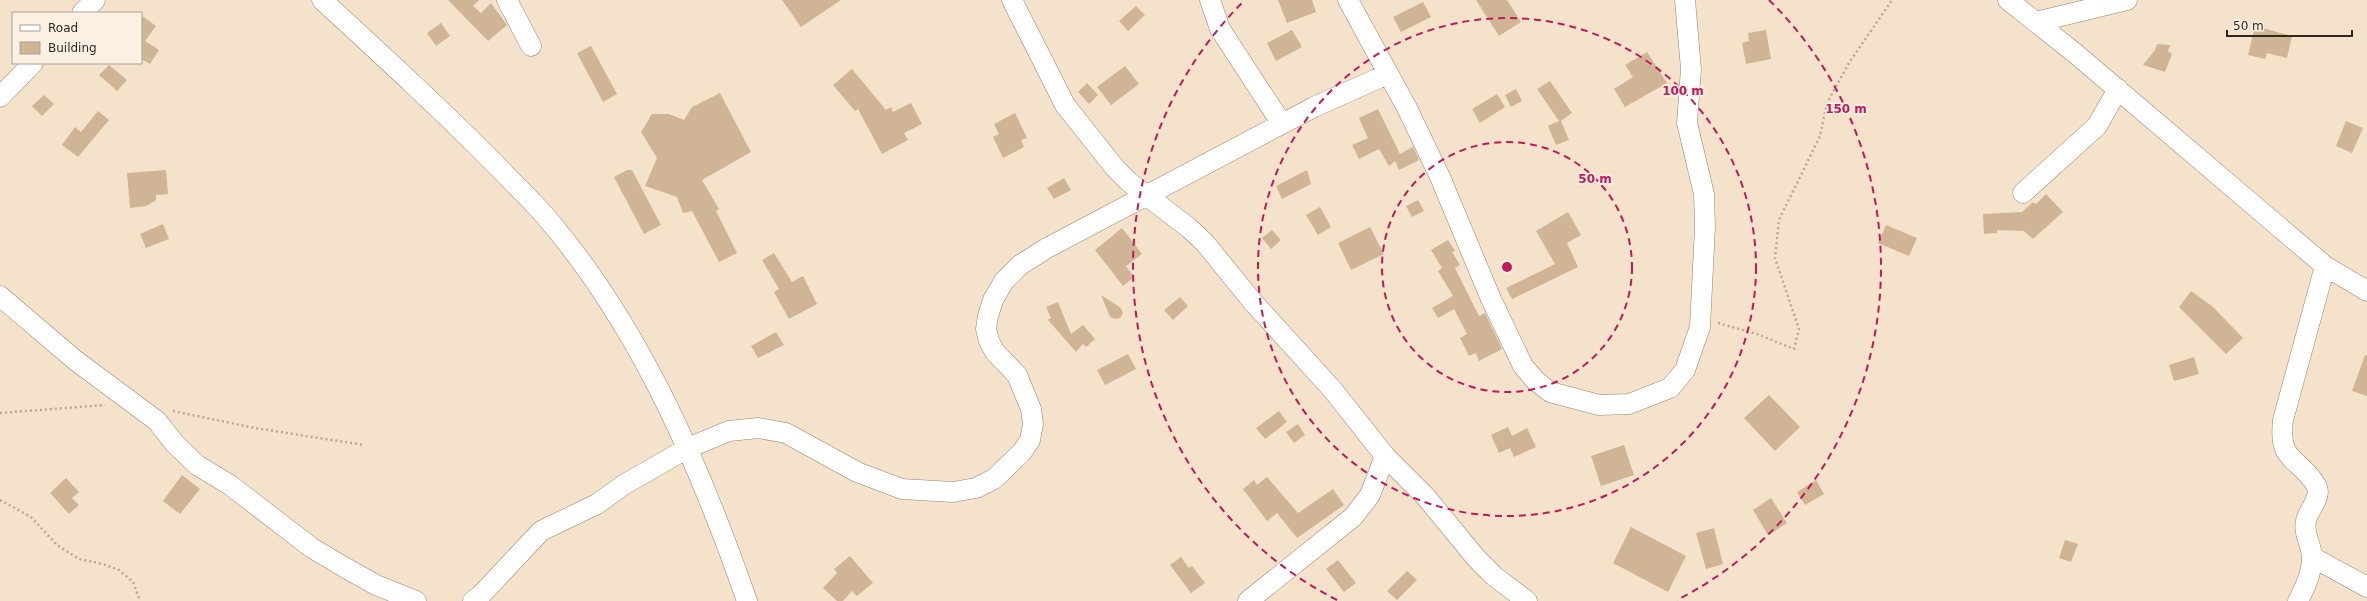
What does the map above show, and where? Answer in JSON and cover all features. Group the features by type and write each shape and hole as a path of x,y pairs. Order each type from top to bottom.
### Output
{"street":[{"path":"83,12 95,0"},
{"path":"322,0 468,136 550,221 601,289 645,366 688,448 747,601"},
{"path":"507,0 531,46"},
{"path":"1012,0 1065,105 1114,168 1128,182 1189,228 1205,243 1252,301 1332,389 1385,456 1426,498 1476,558 1494,576 1527,601"},
{"path":"1210,0 1220,29 1282,124"},
{"path":"1348,0 1407,108 1440,177 1491,299 1520,360 1536,380 1550,392 1599,405 1629,404 1670,388 1685,370 1700,321 1705,227 1704,194 1687,123 1691,68 1685,0"},
{"path":"2008,0 2118,89 2325,266 2367,291"},
{"path":"2036,22 2127,0"},
{"path":"0,97 33,64"},
{"path":"473,601 541,531 597,504 625,484 688,448 729,431 758,428 786,433 857,472 902,489 953,492 976,488 994,479 1022,452 1030,440 1033,424 1031,409 1017,375 996,352 989,341 987,322 993,300 1004,281 1020,265 1047,248 1314,107 1388,74"},
{"path":"2023,193 2096,126 2118,89"},
{"path":"2298,601 2306,586 2312,557 2305,528 2318,491 2316,485 2288,456 2281,437 2283,420 2325,266"},
{"path":"0,296 75,360 157,421 175,444 196,465 230,485 312,548 376,585 416,601"},
{"path":"1248,601 1352,516 1370,495 1385,456"},
{"path":"2312,557 2367,587"}],"path":[{"path":"1700,321 1722,323 1794,348 1799,329 1775,258 1779,220 1820,136 1827,103 1850,63 1892,0"},
{"path":"0,413 94,407 130,402"},
{"path":"166,410 255,428 364,444"},
{"path":"0,500 31,517 58,545 79,560 103,564 118,570 133,582 140,601"}],"building":[{"path":"448,0 479,0 473,6 481,13 491,3 507,25 488,41"},
{"path":"782,0 841,0 801,27"},
{"path":"1278,0 1312,0 1316,12 1287,23"},
{"path":"1476,0 1507,0 1521,22 1499,36"},
{"path":"1423,2 1431,17 1401,32 1393,17"},
{"path":"1136,6 1145,15 1128,31 1119,21"},
{"path":"142,16 156,26 145,41 159,50 150,64 142,60"},
{"path":"441,23 450,36 436,46 427,33"},
{"path":"2255,26 2292,36 2287,58 2267,53 2265,59 2248,55"},
{"path":"1292,30 1302,47 1276,61 1267,43"},
{"path":"1766,30 1771,59 1746,64 1742,43 1749,41 1748,33"},
{"path":"2157,44 2170,45 2168,51 2172,54 2165,72 2143,65 2155,50"},
{"path":"591,46 617,94 603,102 577,53"},
{"path":"1647,52 1667,83 1625,107 1614,89 1633,77 1625,65"},
{"path":"109,65 127,80 117,91 99,75"},
{"path":"1125,66 1139,84 1111,105 1097,87"},
{"path":"852,69 886,110 891,107 893,112 911,103 922,124 904,133 908,140 882,154 858,109 855,111 833,85"},
{"path":"1550,81 1572,113 1561,121 1569,140 1556,145 1548,126 1559,121 1537,89"},
{"path":"1087,83 1098,95 1089,104 1078,92"},
{"path":"1516,89 1522,101 1511,107 1505,95"},
{"path":"720,93 751,152 702,180 719,209 716,211 737,253 719,262 692,211 683,213 677,197 645,186 657,158 641,132 652,114 669,114 684,120 692,107"},
{"path":"1497,94 1505,107 1480,123 1472,109"},
{"path":"44,95 54,104 42,116 32,106"},
{"path":"1378,109 1400,154 1413,147 1419,160 1399,170 1395,161 1389,166 1379,149 1359,159 1352,145 1368,138 1359,118"},
{"path":"98,111 109,120 78,157 62,145 75,127 81,132"},
{"path":"1015,113 1027,138 1021,140 1024,147 1003,158 993,137 999,134 994,124"},
{"path":"2346,121 2363,128 2352,153 2336,146"},
{"path":"166,170 168,194 156,195 156,200 146,206 130,208 127,173"},
{"path":"627,170 632,170 661,225 644,234 614,177"},
{"path":"1307,170 1311,184 1282,199 1276,186"},
{"path":"1064,178 1071,190 1054,199 1047,188"},
{"path":"2046,194 2063,212 2033,239 2024,231 1997,230 1997,233 1984,234 1983,214 2022,212 2033,202 2036,204"},
{"path":"1418,200 1424,211 1412,217 1406,206"},
{"path":"1320,207 1331,227 1318,235 1306,215"},
{"path":"1568,212 1581,235 1567,243 1578,267 1512,299 1506,288 1555,264 1536,231"},
{"path":"163,224 169,239 146,248 140,234"},
{"path":"1886,225 1917,238 1909,256 1878,243"},
{"path":"1370,227 1384,254 1351,270 1338,243"},
{"path":"1122,228 1142,254 1126,266 1134,277 1123,286 1095,250"},
{"path":"1272,230 1281,240 1271,249 1262,238"},
{"path":"1448,240 1455,251 1452,252 1460,265 1455,268 1479,316 1485,313 1502,349 1479,361 1476,353 1469,356 1460,338 1467,334 1454,309 1438,318 1432,308 1453,296 1438,271 1442,268 1431,250"},
{"path":"774,253 792,282 803,276 817,304 789,319 774,292 779,289 762,260"},
{"path":"2191,291 2212,306 2243,338 2226,354 2179,307"},
{"path":"1101,295 1121,308 1123,313 1120,318 1116,319 1110,317"},
{"path":"1180,297 1188,306 1173,320 1164,310"},
{"path":"1058,302 1071,334 1083,325 1095,339 1086,347 1083,344 1076,352 1048,320 1051,318 1046,307"},
{"path":"776,332 784,345 758,358 751,346"},
{"path":"1128,354 1136,369 1105,385 1097,370"},
{"path":"2365,355 2367,355 2367,396 2352,391"},
{"path":"2194,357 2199,374 2174,381 2169,365"},
{"path":"1769,395 1800,427 1775,451 1744,418"},
{"path":"1279,411 1287,422 1265,439 1256,428"},
{"path":"1298,424 1305,435 1294,443 1286,432"},
{"path":"1508,427 1512,436 1527,428 1536,447 1514,457 1510,448 1499,453 1491,435"},
{"path":"1624,445 1634,475 1601,486 1591,456"},
{"path":"182,475 200,489 180,514 163,501"},
{"path":"1267,477 1298,513 1333,489 1344,505 1297,538 1277,513 1267,521 1243,489 1254,480 1257,485"},
{"path":"66,478 79,492 72,498 79,505 69,514 50,493"},
{"path":"1816,480 1824,494 1805,505 1797,492"},
{"path":"1771,498 1787,523 1768,535 1753,510"},
{"path":"1631,527 1686,556 1668,592 1613,563"},
{"path":"1714,528 1723,564 1706,569 1696,533"},
{"path":"2065,540 2078,544 2071,562 2059,558"},
{"path":"850,556 873,583 857,596 852,591 843,601 837,601 823,588 837,573 834,569"},
{"path":"1181,557 1189,568 1192,566 1205,583 1191,593 1170,565"},
{"path":"1338,560 1356,583 1344,592 1326,569"},
{"path":"1407,571 1417,580 1397,600 1387,591"}]}
